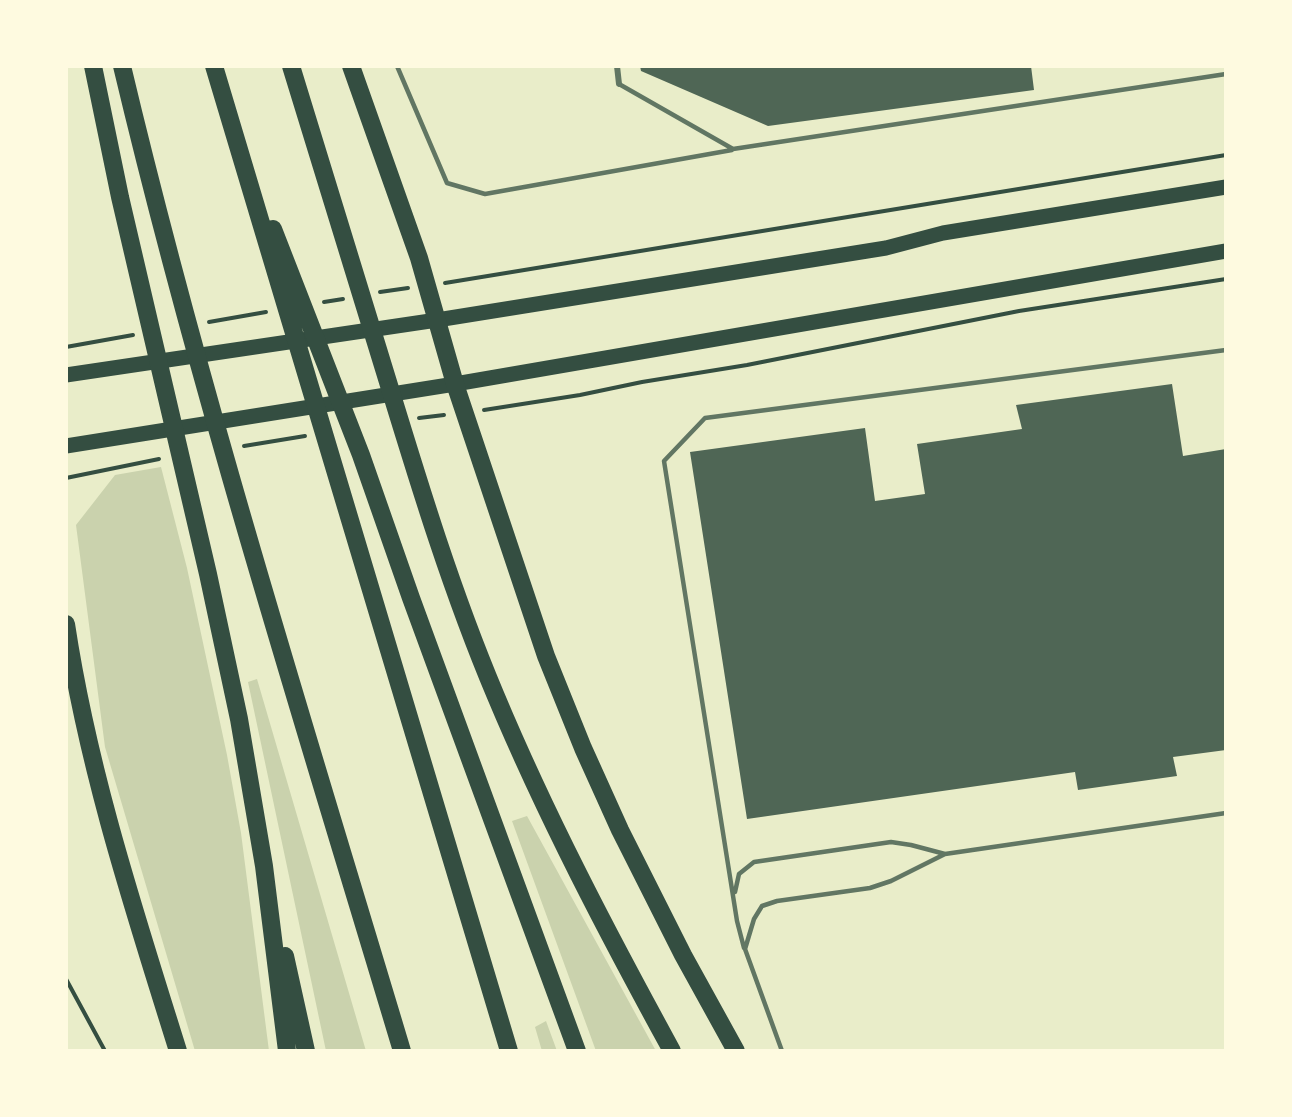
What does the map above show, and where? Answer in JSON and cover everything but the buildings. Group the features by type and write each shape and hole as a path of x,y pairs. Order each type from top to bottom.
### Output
{"highway":[{"path":"93,66 120,197 239,719 264,866 287,1051"},
{"path":"122,66 174,272 247,532 402,1051"},
{"path":"214,66 508,1051"},
{"path":"291,66 423,496 474,642 558,834 609,937 672,1051"},
{"path":"351,66 419,258 455,384 524,596 546,656 583,748 620,830 683,955 736,1051"},
{"path":"228,116 361,455 577,1051"},
{"path":"66,624 84,726 104,809 178,1051"},
{"path":"264,866 306,1051"}],"main road":[{"path":"66,375 437,320 886,248 943,233 1226,187"},
{"path":"66,446 455,384 1226,251"}],"street":[{"path":"617,66 620,84"}],"lane":[{"path":"397,66 447,183 485,194 733,149 1226,74"},
{"path":"620,84 733,149"},
{"path":"782,1051 745,949 738,921 664,461 705,418 1226,350"},
{"path":"745,949 754,919 762,906 777,901 870,888 906,875 945,854 1226,813"},
{"path":"738,921 735,890 739,874 754,861 891,842 945,854"}],"path":[{"path":"461,280 1226,156"},
{"path":"520,405 747,365 1019,311 1226,279"},
{"path":"373,294 408,288"},
{"path":"314,304 350,298"},
{"path":"208,322 267,312"},
{"path":"66,347 137,334"},
{"path":"413,419 425,417"},
{"path":"238,447 308,436"},
{"path":"66,478 91,471 168,458"},
{"path":"66,979 105,1051"}],"green space":[{"path":"161,467 187,568 227,755 241,833 269,1051 195,1051 105,747 76,525 115,475"},
{"path":"257,679 366,1051 326,1051 248,682"},
{"path":"527,816 656,1051 596,1051 512,821"},
{"path":"546,1021 557,1051 542,1051 535,1027"}]}
